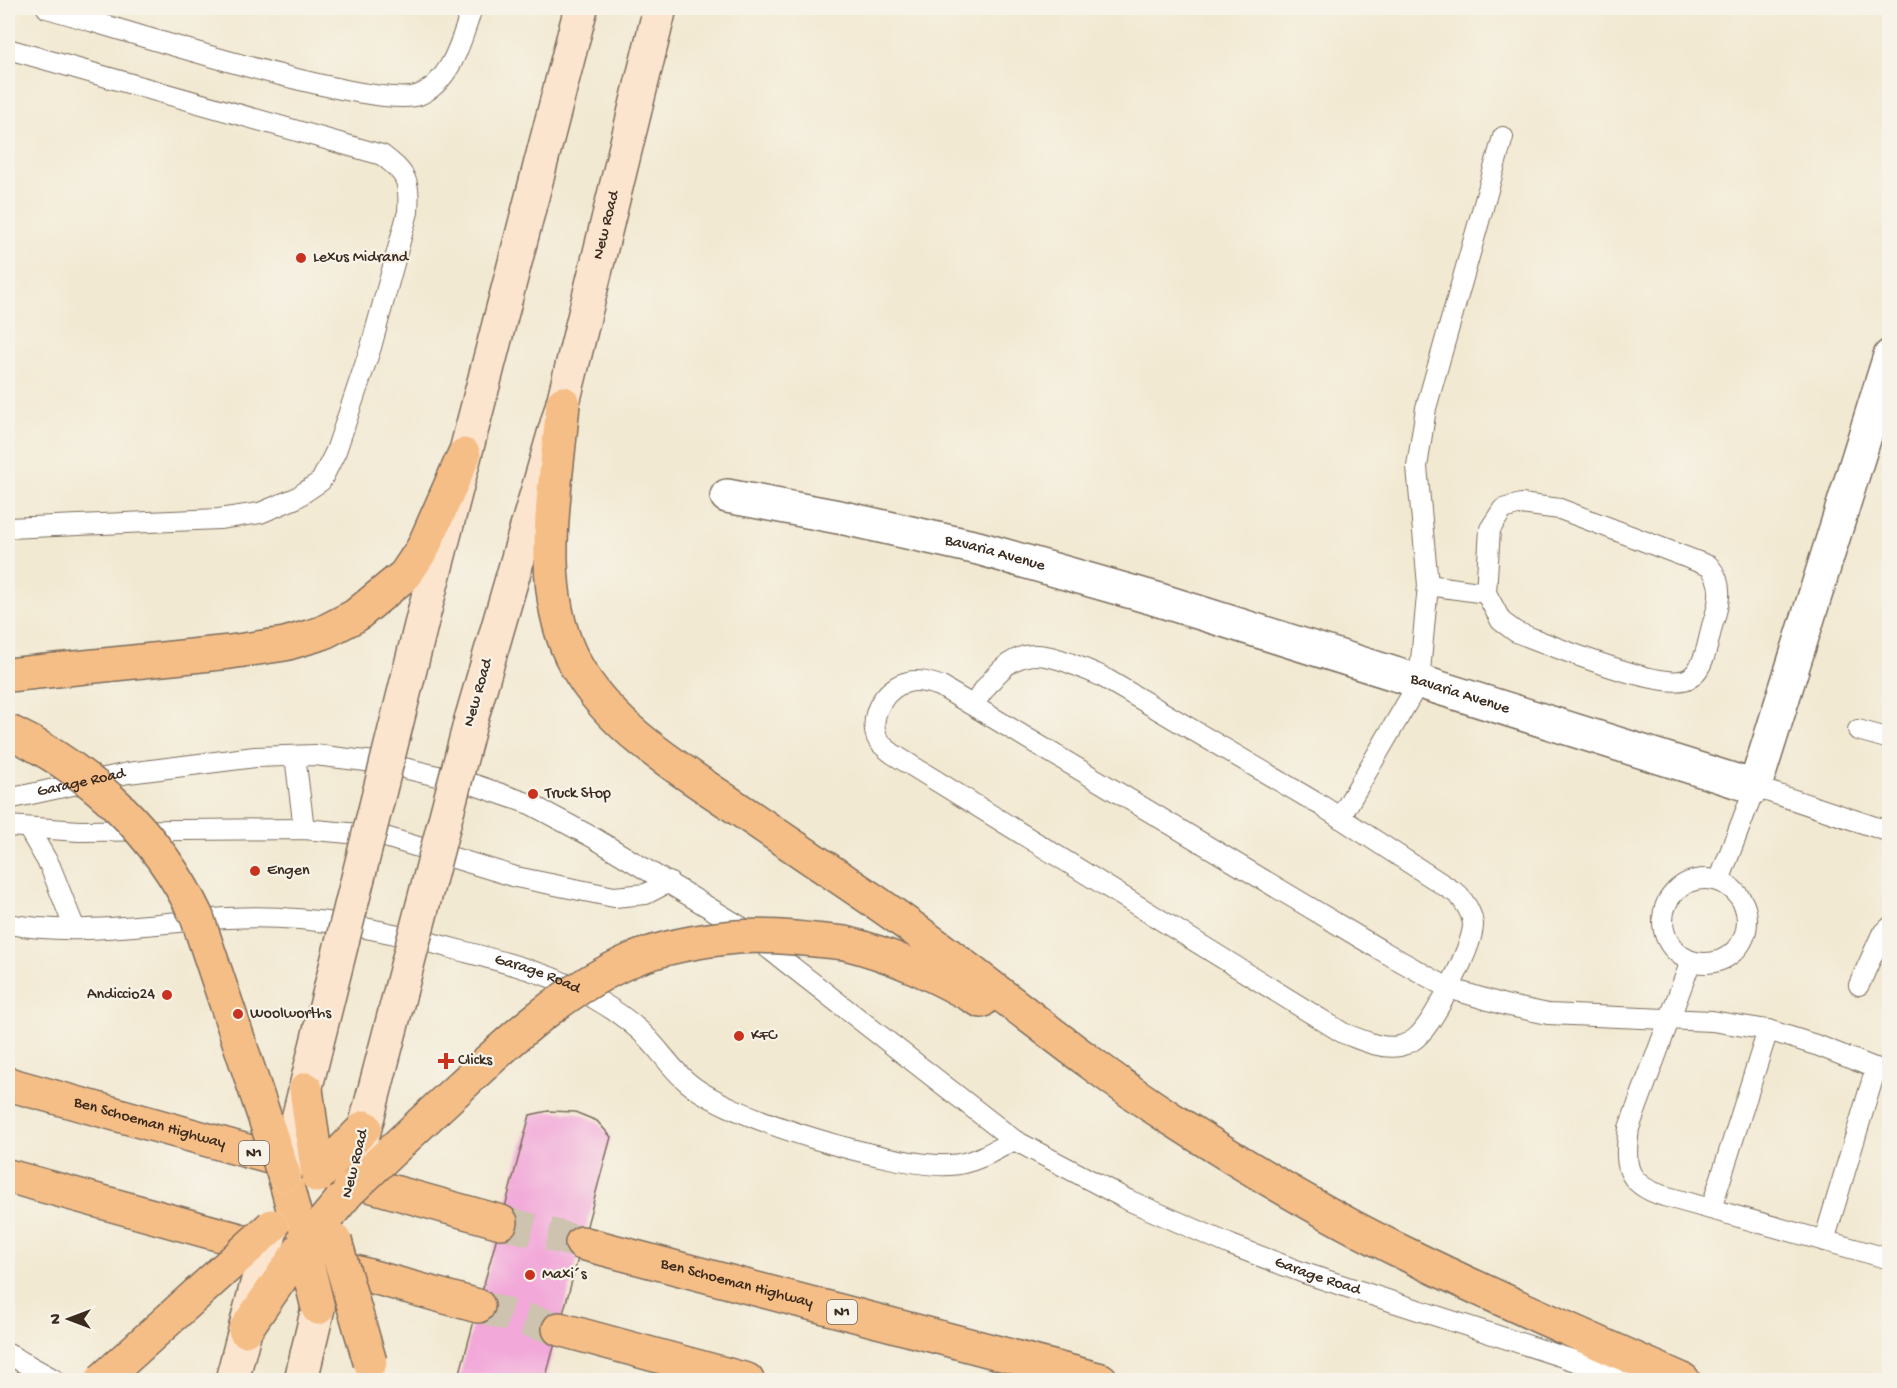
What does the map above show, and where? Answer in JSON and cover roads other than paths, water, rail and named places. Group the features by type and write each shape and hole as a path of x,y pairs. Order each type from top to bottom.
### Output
{"highway":[{"path":"563,403 551,556 553,593 571,656 589,684 617,719 659,754 900,919 1078,1055 1168,1117 1272,1182 1382,1242 1683,1380"},
{"path":"8,675 230,652 285,644 322,633 355,616 405,575 423,548 464,455"},
{"path":"8,731 34,744 103,790 132,820 182,884 197,917 284,1175"},
{"path":"245,1329 303,1246 331,1228 349,1191 494,1055 551,1007 592,980 636,959 713,940 769,936 845,943 876,950 908,963 1078,1055"},
{"name":"Ben Schoeman Highway","path":"8,1084 501,1222"},
{"path":"306,1089 318,1176 375,1380"},
{"path":"102,1380 282,1216 365,1127"},
{"path":"8,1176 478,1306"},
{"path":"282,1216 303,1246 318,1308"},
{"name":"Ben Schoeman Highway","path":"582,1243 1101,1380"},
{"path":"559,1329 747,1380"}],"main road":[{"path":"232,1380 245,1329 282,1216 284,1175 464,455 581,8"},
{"name":"New Road","path":"349,1191 471,720 563,403 660,8"},
{"path":"301,1380 318,1308 331,1228"}],"street":[{"path":"1755,787 1890,356"},
{"name":"Bavaria Avenue","path":"727,496 844,518 978,548 1153,598 1755,787"}],"lane":[{"path":"47,8 283,75 394,98 419,95 440,82 459,47 472,8"},
{"path":"8,49 382,155 401,170 406,178 409,194 408,212 371,347 336,451 321,481 296,498 260,513 219,519 8,528"},
{"path":"1340,818 1419,682 1428,585 1418,467 1426,408 1503,137"},
{"path":"1521,504 1560,509 1687,556 1709,566 1719,582 1716,616 1701,664 1691,677 1680,681 1644,677 1516,632 1501,621 1486,593 1490,529 1503,509 1521,504"},
{"path":"1428,585 1486,593"},
{"path":"975,704 993,676 1017,659 1029,655 1064,660 1101,676 1340,818 1459,895 1469,909 1473,923 1472,935 1448,988 1421,1034 1409,1043 1388,1047 1343,1033 893,754 880,744 877,737 876,715 884,698 895,686 909,681 940,686 975,704 1379,949 1448,988 1548,1014 1712,1021 1768,1030 1883,1071 1824,1241"},
{"path":"1858,730 1890,739"},
{"name":"Garage Road","path":"8,799 128,773 255,757 315,755 383,763 475,785 530,804 669,882 741,927 1014,1140 1128,1200 1230,1245 1304,1273 1634,1380"},
{"path":"295,756 304,829"},
{"path":"1719,881 1755,787 1887,827"},
{"path":"8,826 79,831 304,829 382,836 516,877 614,897 646,894 669,882"},
{"path":"28,828 50,866 75,929"},
{"path":"1705,879 1719,881 1732,889 1742,900 1746,914 1744,935 1733,954 1720,961 1706,964 1691,961 1678,954 1669,943 1664,929 1664,914 1668,901 1684,885 1705,879"},
{"name":"Garage Road","path":"8,924 75,929 152,926 228,918 276,917 366,927 513,965 555,980 601,1001 639,1029 686,1081 717,1101 752,1118 859,1151 910,1163 951,1165 984,1156 1014,1140"},
{"path":"1859,985 1881,936 1890,927"},
{"path":"1691,961 1629,1128 1626,1151 1629,1170 1636,1184 1644,1190 1890,1259"},
{"path":"1711,1209 1768,1030"},
{"path":"8,1354 55,1380"}],"tunnel":[{"path":"501,1222 582,1243"},
{"path":"478,1306 559,1329"}],"place":[{"name":"Lexus Midrand","path":"301,258"},
{"name":"Truck Stop","path":"533,794"},
{"name":"Engen","path":"255,871"},
{"name":"Andiccio24","path":"167,995"},
{"name":"Woolworths","path":"238,1014"},
{"name":"KFC","path":"739,1036"},
{"name":"Clicks","path":"446,1061"},
{"name":"Maxi´s","path":"530,1275"}]}
